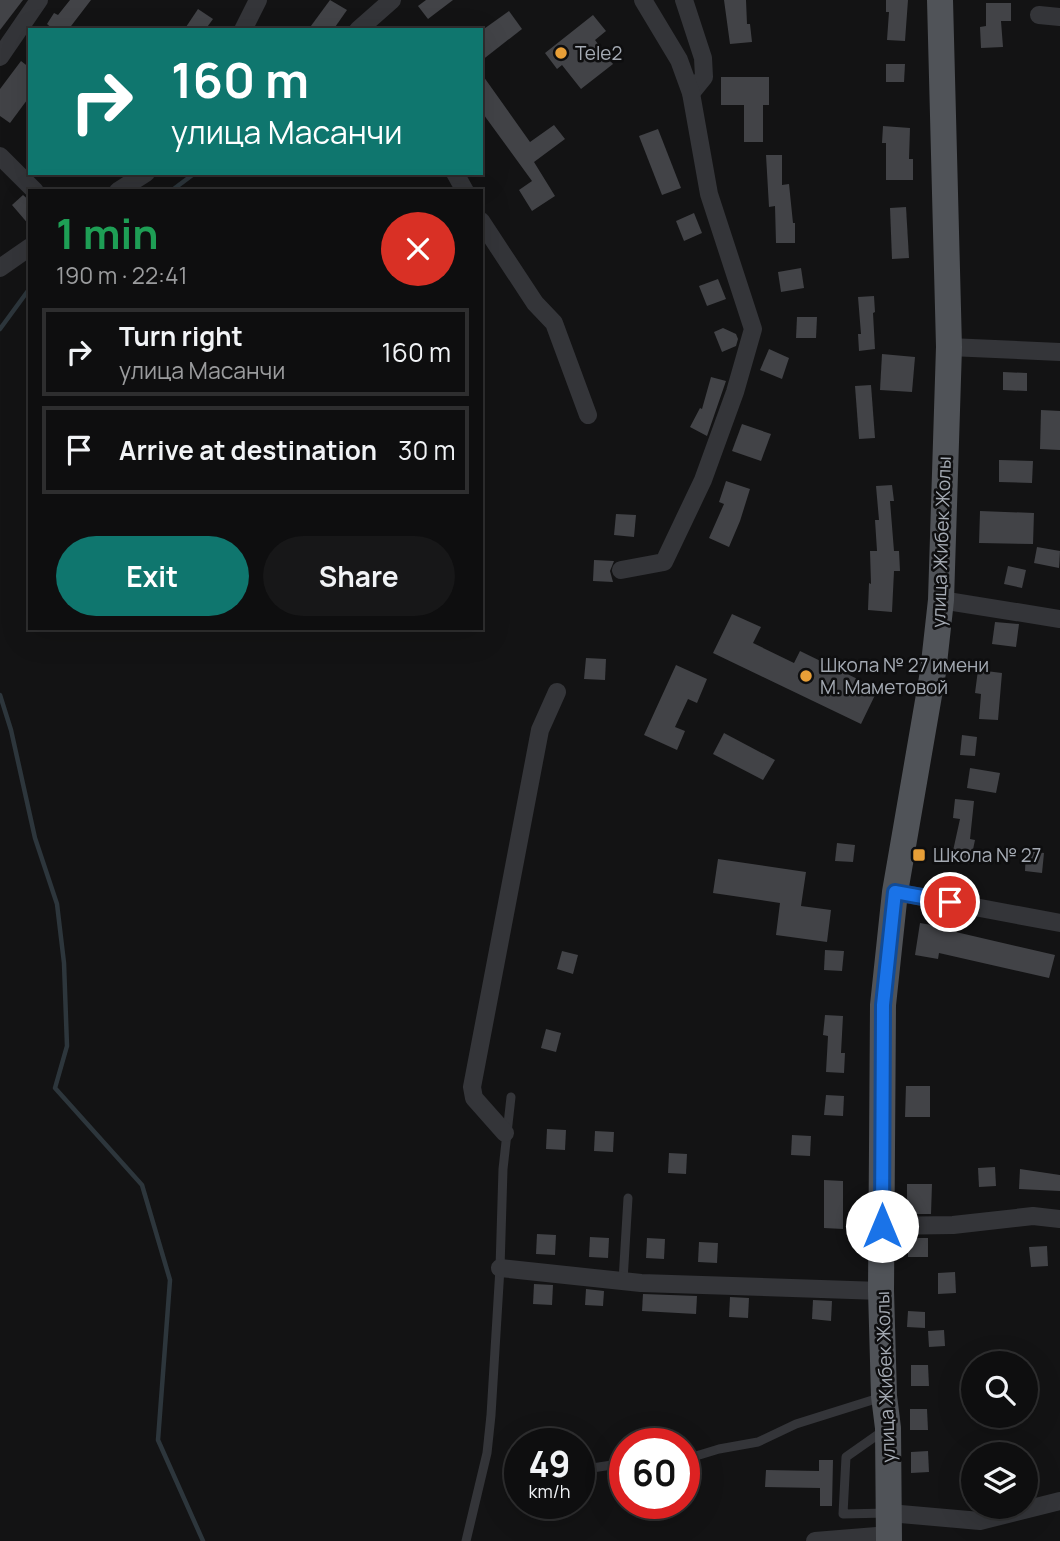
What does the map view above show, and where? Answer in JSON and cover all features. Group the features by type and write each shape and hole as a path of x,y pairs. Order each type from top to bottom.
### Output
{"main road":[{"name":"улица Жибек Жолы","path":"889,1529 888,1428 884,1396 881,1291 883,1005 895,892 933,672 941,600 949,348 940,0"}],"street":[{"path":"0,57 39,0"},
{"path":"244,28 258,0"},
{"path":"378,23 392,0"},
{"path":"621,570 664,562 703,480 735,392 753,329 709,194 691,93 679,60 643,0"},
{"path":"684,0 703,58 704,77 691,93"},
{"path":"1039,15 1060,18"},
{"path":"0,156 33,189"},
{"path":"121,189 143,175"},
{"path":"483,224 535,303 554,323 588,415"},
{"path":"0,268 28,248"},
{"path":"949,348 1060,352"},
{"path":"941,600 1060,619"},
{"path":"505,1133 474,1098 472,1087 540,730 557,692"},
{"path":"895,892 1060,923"},
{"path":"882,1226 953,1225 1033,1216 1060,1219"},
{"path":"500,1268 623,1281 881,1291"},
{"path":"815,1541 889,1529 980,1521 1060,1501"}],"lane":[{"path":"466,1541 487,1453 500,1268 505,1133 511,1097"},
{"path":"623,1281 628,1198"},
{"path":"700,1455 758,1442 796,1424 884,1396"},
{"path":"888,1428 846,1457 843,1514 889,1529"}],"building":[{"path":"0,0 23,0 0,30"},
{"path":"70,0 91,0 70,28 52,28 47,24 54,13 58,15"},
{"path":"330,0 347,10 334,28 309,28"},
{"path":"426,0 453,0 428,19 418,6"},
{"path":"724,0 746,0 747,24 750,24 752,42 730,44"},
{"path":"886,0 908,0 905,41 887,40 889,12 886,12"},
{"path":"986,3 1011,3 1011,21 1001,21 1003,47 981,48 980,27 986,26"},
{"path":"198,9 213,19 206,28 185,28"},
{"path":"509,11 522,29 483,59 483,30"},
{"path":"593,15 606,31 595,40 613,64 581,89 562,65 557,69 545,53"},
{"path":"21,61 28,66 28,99 10,123 0,116 0,89"},
{"path":"886,64 905,64 904,82 886,82"},
{"path":"483,76 530,142 554,125 565,139 534,162 555,196 532,211 519,190 532,181 483,114"},
{"path":"721,77 769,77 769,105 763,105 763,142 744,142 744,105 721,105"},
{"path":"883,126 910,128 909,159 913,159 913,180 886,180"},
{"path":"658,129 681,188 662,195 639,136"},
{"path":"766,155 782,155 782,185 789,184 795,243 776,243 775,206 769,207"},
{"path":"23,195 28,199 28,224 12,205"},
{"path":"906,207 909,258 892,259 890,208"},
{"path":"694,213 702,233 684,241 676,221"},
{"path":"801,268 804,288 781,292 778,272"},
{"path":"718,279 726,299 707,306 699,286"},
{"path":"874,296 875,349 859,351 858,334 861,334 858,297"},
{"path":"797,317 817,317 816,338 796,338"},
{"path":"723,328 736,334 738,339 736,346 722,352 714,332"},
{"path":"769,349 789,358 782,379 760,370"},
{"path":"882,354 915,357 912,392 880,390"},
{"path":"1003,372 1027,373 1027,391 1003,390"},
{"path":"711,377 726,381 707,436 690,427 700,408 702,409"},
{"path":"871,385 875,438 859,439 855,386"},
{"path":"1041,410 1060,411 1060,450 1040,449"},
{"path":"742,424 771,434 761,461 732,451"},
{"path":"999,460 1033,461 1032,483 999,482"},
{"path":"726,481 750,489 729,547 709,538 724,504 719,502"},
{"path":"892,485 894,501 890,501 894,551 899,551 900,571 894,571 892,612 868,610 869,583 871,584 870,551 877,551 875,520 879,520 876,486"},
{"path":"980,511 1034,513 1033,544 979,543"},
{"path":"616,514 636,515 634,537 614,535"},
{"path":"1037,547 1060,551 1059,568 1034,563"},
{"path":"594,560 614,561 610,571 613,582 593,581"},
{"path":"1008,566 1026,570 1022,588 1004,584"},
{"name":"Школа № 27 имени М. Маметовой","path":"732,614 761,627 753,643 794,663 800,651 878,689 861,724 713,653"},
{"path":"995,622 1019,624 1016,647 992,644"},
{"path":"586,658 606,659 605,680 584,679"},
{"path":"676,665 707,679 697,703 688,699 675,727 685,731 677,750 644,735"},
{"path":"978,670 1002,673 998,720 979,719 981,694 975,693"},
{"path":"724,733 775,760 763,780 713,754"},
{"path":"962,735 977,737 975,756 960,755"},
{"path":"970,768 1000,773 996,793 967,788"},
{"path":"955,799 974,801 970,839 975,840 970,864 951,860 960,819 953,818"},
{"path":"837,843 855,845 853,862 835,861"},
{"path":"1026,851 1044,853 1042,873 1025,871"},
{"path":"718,859 806,872 801,906 831,910 827,942 776,935 780,903 713,893"},
{"path":"920,923 1055,955 1049,978 939,953 938,959 915,955"},
{"path":"825,950 844,951 842,971 824,970"},
{"path":"562,951 578,955 573,974 557,969"},
{"path":"825,1015 843,1016 841,1053 845,1053 844,1073 826,1072 828,1036 823,1035"},
{"path":"546,1029 561,1033 556,1052 541,1048"},
{"path":"906,1086 930,1086 930,1117 905,1117"},
{"path":"826,1095 844,1096 843,1116 824,1115"},
{"path":"547,1129 566,1130 565,1150 546,1149"},
{"path":"595,1131 614,1132 613,1152 594,1151"},
{"path":"792,1135 811,1136 810,1156 791,1155"},
{"path":"669,1153 687,1154 686,1174 668,1173"},
{"path":"995,1167 996,1186 979,1187 978,1168"},
{"path":"1020,1169 1060,1175 1060,1191 1019,1189"},
{"path":"824,1180 843,1181 843,1229 824,1228"},
{"path":"907,1184 932,1184 931,1214 907,1214"},
{"path":"537,1234 556,1235 555,1255 536,1254"},
{"path":"590,1237 609,1238 608,1258 589,1257"},
{"path":"647,1238 665,1239 664,1259 646,1258"},
{"path":"908,1238 928,1238 928,1257 908,1257"},
{"path":"699,1242 718,1243 717,1263 698,1262"},
{"path":"1047,1246 1048,1266 1031,1267 1029,1247"},
{"path":"955,1272 956,1293 938,1294 938,1273"},
{"path":"534,1284 553,1285 552,1305 533,1304"},
{"path":"586,1289 604,1291 603,1306 585,1305"},
{"path":"643,1294 697,1296 696,1314 642,1311"},
{"path":"730,1297 749,1298 748,1318 729,1317"},
{"path":"813,1300 832,1301 831,1321 812,1319"},
{"path":"908,1311 925,1312 925,1328 907,1327"},
{"path":"944,1330 945,1346 929,1347 928,1331"},
{"path":"911,1365 928,1365 929,1386 911,1386"},
{"path":"910,1409 927,1409 928,1430 910,1430"},
{"path":"928,1451 929,1472 911,1473 911,1452"},
{"path":"819,1460 833,1460 832,1506 820,1506 820,1488 765,1487 766,1470 819,1471"}],"waterway":[{"path":"174,189 192,175"},
{"path":"0,329 28,291"},
{"path":"0,695 11,730 35,838 57,904 64,963 67,1046 55,1088 142,1185 170,1280 158,1440 203,1541"}],"place":[{"name":"Tele2","path":"561,53"},
{"name":"Школа № 27 имени М. Маметовой","path":"806,676"},
{"name":"Школа № 27","path":"919,855"}],"route":[{"path":"882,1226 883,1005 895,892 950,902"}]}
